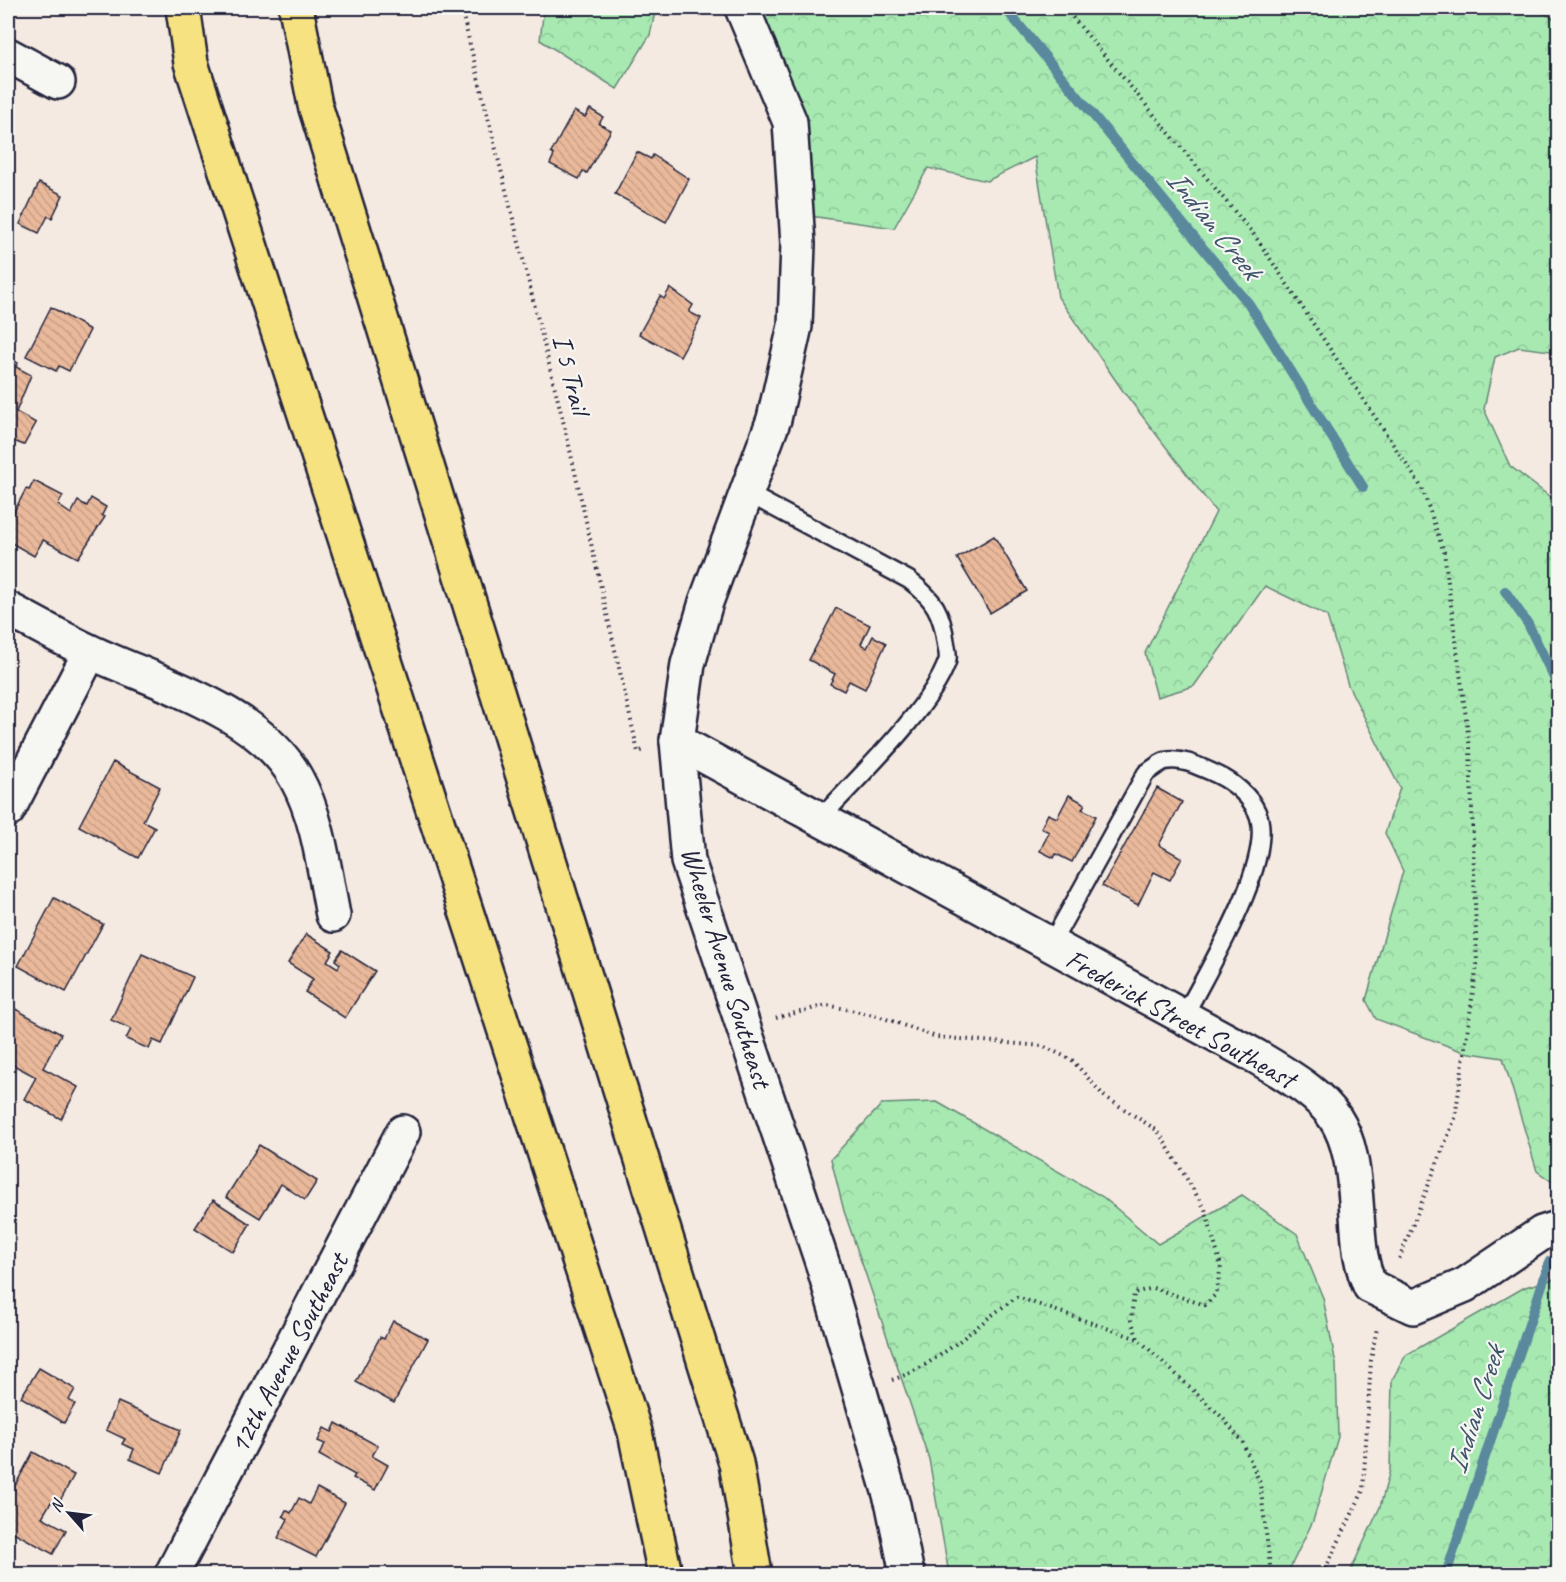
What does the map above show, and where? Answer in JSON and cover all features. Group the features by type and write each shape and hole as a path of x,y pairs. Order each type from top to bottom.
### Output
{"highway":[{"path":"183,8 191,63 635,1432 665,1575"},
{"path":"296,8 315,105 736,1463 755,1575"}],"street":[{"name":"Wheeler Avenue Southeast","path":"742,8 790,122 798,244 795,326 788,366 774,418 706,602 688,664 677,741 688,861 823,1265 893,1505 906,1575"},
{"path":"8,55 58,82"},
{"path":"8,609 90,652 213,706 243,724 280,757 295,776 310,813 333,915"},
{"path":"8,810 90,652"},
{"name":"Frederick Street Southeast","path":"677,741 1292,1077 1317,1095 1332,1112 1351,1152 1360,1264 1370,1286 1413,1307 1465,1285 1542,1233 1558,1228"},
{"name":"12th Avenue Southeast","path":"172,1575 404,1132"}],"lane":[{"path":"747,493 909,580 928,594 943,620 948,660 935,686 915,714 820,819"},
{"path":"1050,946 1146,773 1165,762 1192,763 1224,778 1245,794 1258,813 1261,846 1236,916 1183,1018"}],"path":[{"name":"I 5 Trail","path":"461,8 568,441 638,752"},
{"path":"1065,8 1255,236 1422,488 1444,552 1470,748 1477,964 1455,1118 1395,1269"},
{"path":"745,1032 782,1014 827,1005 878,1016 936,1037 1043,1046 1072,1060 1104,1096 1158,1131 1205,1209 1221,1266 1216,1294 1205,1305 1153,1288 1134,1293 1131,1320 1138,1339"},
{"path":"860,1391 916,1372 988,1316 1017,1297 1138,1339 1196,1390 1243,1443 1260,1483 1271,1575"},
{"path":"1323,1575 1363,1491 1371,1360 1378,1323"}],"green space":[{"path":"544,8 656,8 650,35 617,89 540,40"},
{"path":"741,8 1535,8 1558,21 1558,352 1519,347 1495,357 1484,409 1510,466 1558,503 1558,1186 1537,1171 1503,1058 1464,1052 1376,1019 1366,1000 1403,871 1385,833 1400,788 1348,685 1327,616 1265,586 1194,686 1157,697 1145,653 1216,512 1123,391 1058,297 1035,157 987,181 928,168 894,228 796,214 790,122"},
{"path":"937,1102 1103,1197 1158,1244 1242,1195 1297,1234 1323,1298 1336,1364 1338,1437 1313,1521 1287,1574 949,1574 929,1459 844,1211 831,1159 882,1104"},
{"path":"1558,1278 1558,1574 1349,1574 1380,1507 1390,1470 1392,1380 1406,1355 1525,1287"}],"building":[{"path":"590,109 603,117 599,124 611,130 587,173 583,171 579,179 550,164 554,155 551,153 574,111 585,117"},
{"path":"637,152 651,159 653,155 689,179 666,222 615,194"},
{"path":"39,183 63,195 52,218 48,216 39,233 20,224"},
{"path":"670,288 693,305 689,312 701,318 680,356 639,334 660,296 664,299"},
{"path":"51,307 90,330 69,371 59,366 56,371 26,356"},
{"path":"8,357 18,363 16,367 31,375 16,412 36,423 24,445 8,439"},
{"path":"34,481 63,496 58,505 71,514 78,501 87,506 91,498 106,507 102,515 105,517 78,558 43,540 34,556 8,541 8,523 26,489 29,490"},
{"path":"994,536 1027,591 990,613 957,558"},
{"path":"836,608 870,625 861,644 867,648 873,636 886,643 865,689 849,681 844,691 830,684 835,674 809,660"},
{"path":"113,762 160,787 143,821 155,827 138,858 79,826"},
{"path":"1157,788 1182,802 1159,845 1182,858 1170,880 1154,872 1138,905 1102,886"},
{"path":"1069,795 1085,804 1082,809 1096,816 1072,862 1056,854 1054,858 1040,851 1049,832 1041,828 1048,814 1057,818"},
{"path":"54,898 103,924 66,992 18,966"},
{"path":"306,934 333,951 327,961 338,968 340,964 335,960 342,950 375,971 345,1018 305,992 313,979 288,963"},
{"path":"142,954 193,977 162,1044 153,1040 149,1049 126,1039 131,1029 111,1020"},
{"path":"8,1005 61,1034 43,1068 78,1087 61,1119 24,1099 36,1077 8,1062"},
{"path":"259,1145 317,1181 305,1200 281,1184 260,1218 226,1197"},
{"path":"213,1200 250,1224 233,1252 195,1228"},
{"path":"393,1321 428,1339 394,1403 356,1382 380,1337 384,1339"},
{"path":"39,1368 75,1389 69,1400 75,1404 64,1423 21,1397"},
{"path":"118,1402 181,1430 162,1473 130,1459 134,1449 122,1444 125,1439 106,1430"},
{"path":"336,1423 378,1446 372,1456 388,1465 375,1490 353,1478 355,1475 319,1455 325,1444 318,1441 324,1428 332,1432"},
{"path":"33,1452 74,1475 57,1506 51,1502 42,1517 66,1530 53,1554 8,1529 8,1499"},
{"path":"317,1488 345,1503 316,1557 278,1538 288,1519 283,1516 286,1510 291,1513 299,1498 309,1504"}],"waterway":[{"name":"Indian Creek","path":"1005,8 1249,304 1363,487"},
{"name":"Indian Creek","path":"1505,591 1528,624 1558,686"},
{"name":"Indian Creek","path":"1555,1197 1558,1166"},
{"name":"Indian Creek","path":"1446,1574 1550,1261"}]}
